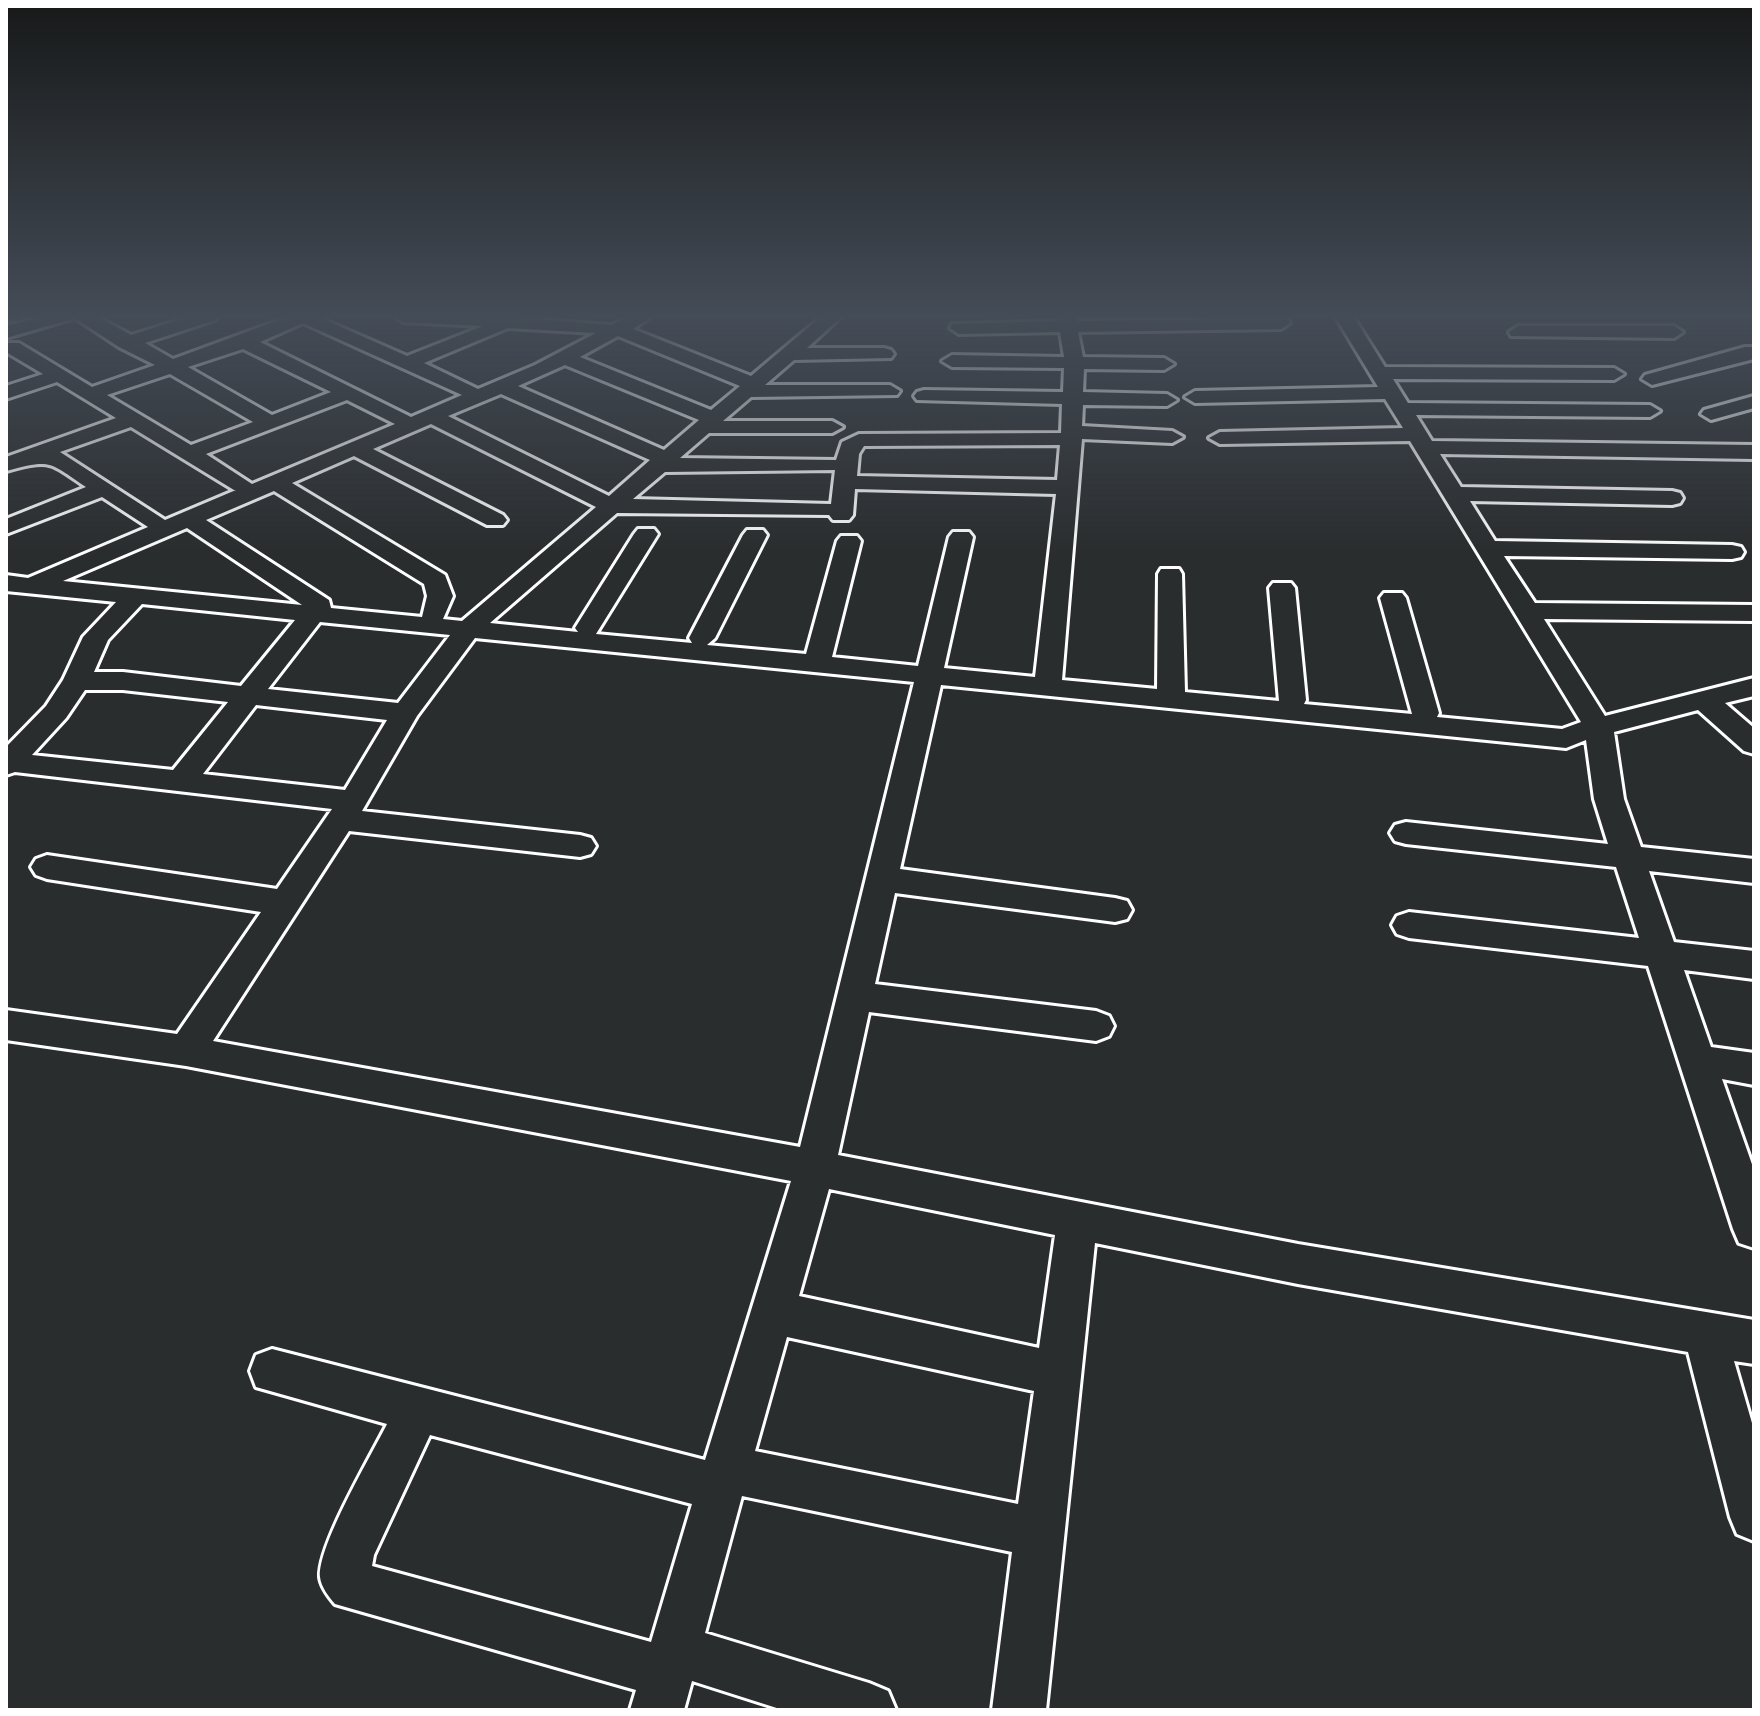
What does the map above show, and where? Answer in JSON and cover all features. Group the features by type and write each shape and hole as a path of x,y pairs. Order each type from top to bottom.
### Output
{"street":[{"path":"98,396 242,485"},
{"path":"224,396 269,422"},
{"path":"190,453 340,396"},
{"path":"354,396 402,419"},
{"path":"19,581 457,396"},
{"path":"19,581 189,519 478,396"},
{"path":"522,396 660,462 1069,487"},
{"path":"649,396 708,423 832,427"},
{"path":"186,1051 347,810 405,713 474,623 740,396"},
{"path":"936,396 1167,400"},
{"path":"1195,397 1231,396"},
{"path":"1393,396 1487,548 1590,730 1609,799 1661,954 1746,1185 1754,1229"},
{"path":"1447,396 1650,411"},
{"path":"1049,681 1069,487 1073,397"},
{"path":"1711,414 1754,402"},
{"path":"432,416 611,506 832,512 837,474 850,447 859,440 1172,437"},
{"path":"12,460 135,419"},
{"path":"1220,438 1754,452"},
{"path":"355,448 495,520"},
{"path":"12,460 56,457 155,522"},
{"path":"275,482 436,580 440,596 433,614"},
{"path":"8,523 104,488"},
{"path":"1453,494 1672,498"},
{"path":"189,519 316,610"},
{"path":"588,628 646,534"},
{"path":"702,638 755,535"},
{"path":"666,1678 815,1168 961,537"},
{"path":"818,657 849,541"},
{"path":"1487,548 1732,552"},
{"path":"1170,574 1171,694"},
{"path":"19,581 134,598 433,614 474,623 588,628 702,638 818,657"},
{"path":"19,581 818,657 1566,739 1754,687"},
{"path":"1282,588 1292,700"},
{"path":"8,764 56,712 77,681 96,637 134,598"},
{"path":"1393,598 1425,713"},
{"path":"180,782 316,610"},
{"path":"1524,611 1754,613"},
{"path":"77,681 123,681 405,713"},
{"path":"1171,694 1292,700 1590,730"},
{"path":"1704,700 1754,744"},
{"path":"8,764 180,782 580,846"},
{"path":"1406,833 1754,871"},
{"path":"47,867 286,903"},
{"path":"882,879 1115,910"},
{"path":"1409,925 1754,965"},
{"path":"855,996 1096,1026"},
{"path":"6,1025 186,1051 815,1168 1314,1267 1754,1342"},
{"path":"1698,1060 1754,1069"},
{"path":"1019,1710 1077,1222"},
{"path":"772,1312 1058,1374"},
{"path":"1705,1334 1754,1517"},
{"path":"272,1371 419,1409 723,1478 1039,1533"},
{"path":"419,1409 350,1552 345,1578 353,1586 666,1678 869,1710"}]}
